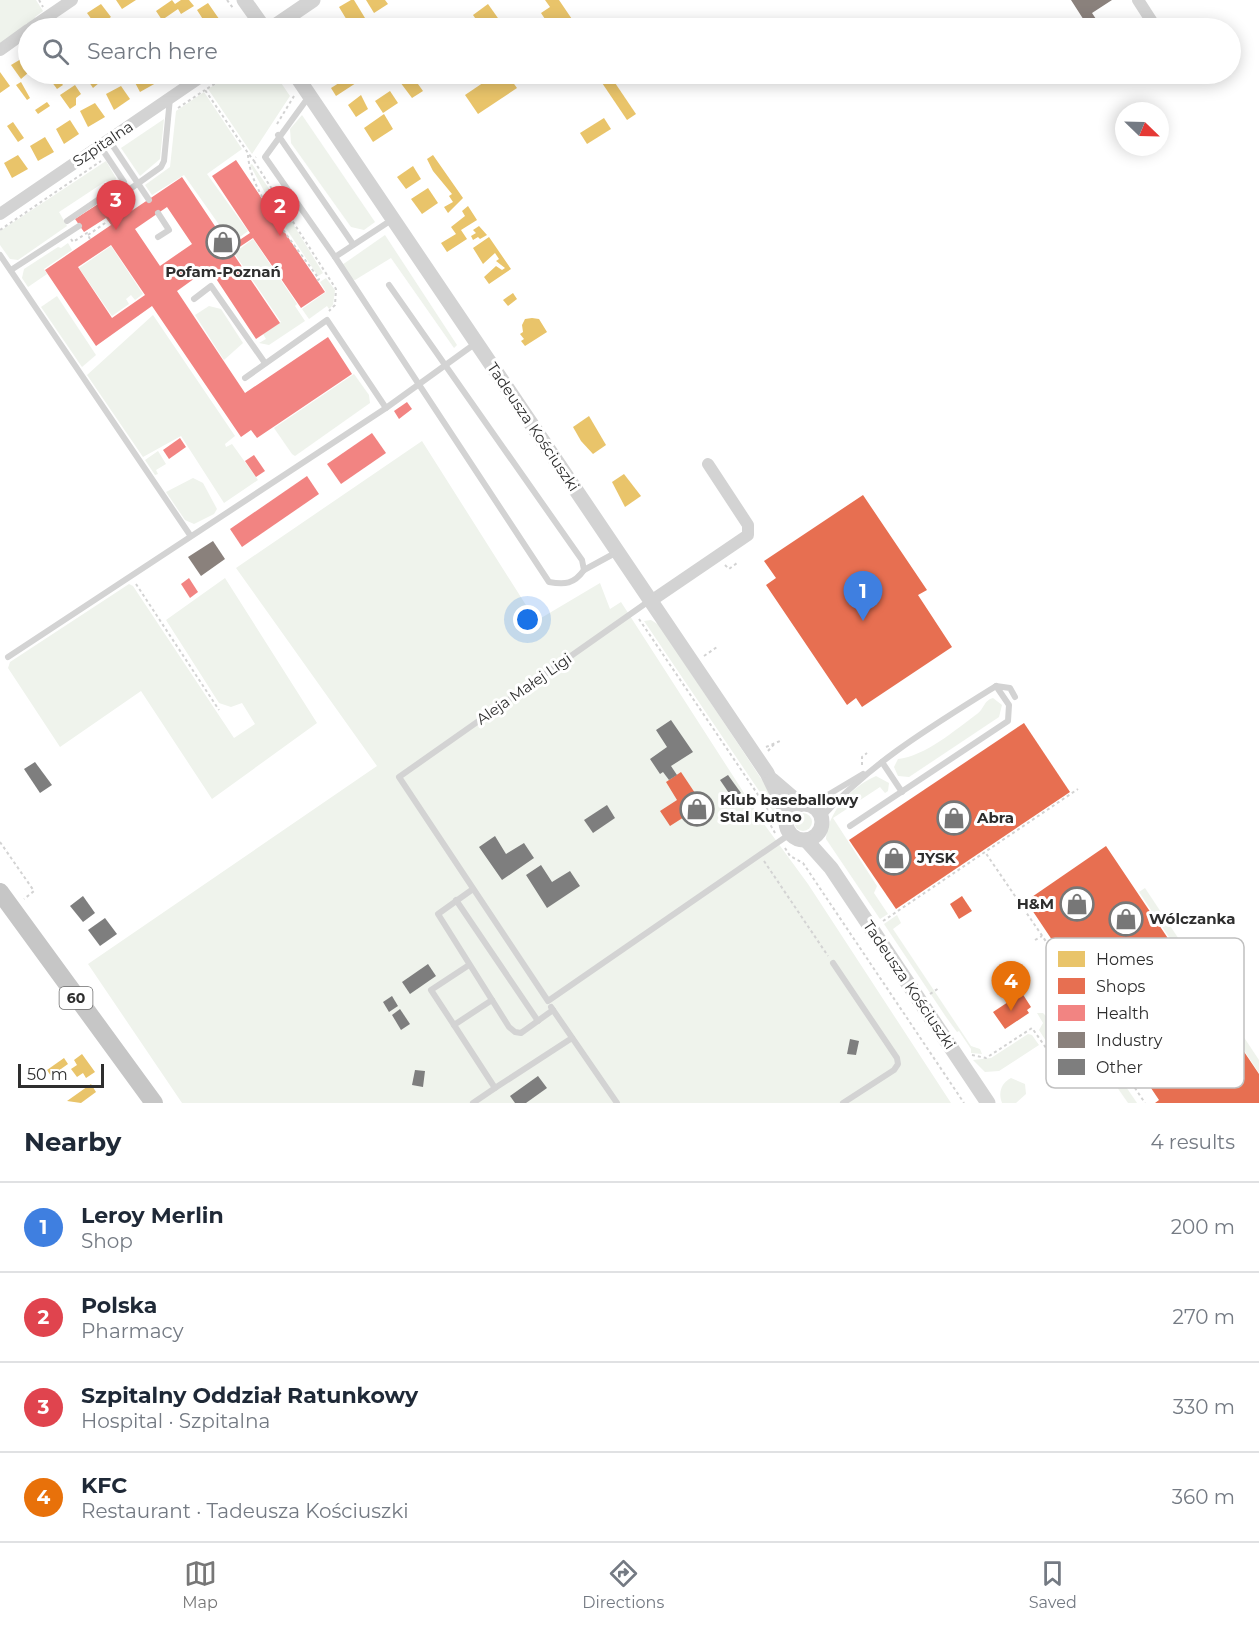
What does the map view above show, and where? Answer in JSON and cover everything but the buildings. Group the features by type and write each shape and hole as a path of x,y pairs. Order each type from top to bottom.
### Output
{"main road":[{"name":"60","path":"0,892 154,1103"}],"street":[{"path":"46,18 72,0"},
{"path":"244,0 257,18"},
{"path":"287,18 313,0"},
{"path":"1138,0 1150,18"},
{"path":"0,50 18,37"},
{"name":"Szpitalna","path":"0,214 190,84"},
{"name":"Tadeusza Kościuszki","path":"299,84 305,100 393,219 772,780 787,814"},
{"path":"651,601 748,535 747,525 708,464"},
{"name":"Tadeusza Kościuszki","path":"772,780 806,804"},
{"path":"806,804 818,810 820,824 814,837 806,840 785,837 787,814 792,807 806,804"},
{"name":"Tadeusza Kościuszki","path":"820,824 831,868"},
{"name":"Tadeusza Kościuszki","path":"806,840 831,868 988,1103"}],"lane":[{"path":"116,200 161,167 164,161 170,98"},
{"path":"305,100 275,134 265,157 420,384 549,582 565,585 578,579 584,570 617,552"},
{"path":"275,134 353,243"},
{"path":"105,143 149,200"},
{"path":"67,221 124,182 105,143"},
{"path":"158,213 169,230 158,237"},
{"path":"335,257 353,243 393,219"},
{"path":"11,270 80,225"},
{"path":"0,255 190,535"},
{"path":"389,285 582,560 584,570"},
{"path":"194,299 211,286 265,363"},
{"path":"245,378 327,320 386,408"},
{"path":"8,657 386,408 477,343"},
{"name":"Aleja Małej Ligi","path":"473,889 399,777 651,601"},
{"path":"850,826 1008,721 1008,705 996,686"},
{"path":"806,804 867,772 996,686 1010,688 1015,697"},
{"path":"882,762 902,792"},
{"path":"820,824 867,772"},
{"path":"548,1001 785,837"},
{"path":"553,1010 521,1032 514,1032 438,914 473,889 616,1103"},
{"path":"456,900 537,1021"},
{"path":"833,963 897,1058 898,1064 894,1070 843,1103"},
{"path":"469,965 431,990 495,1088"},
{"path":"454,1025 492,1000"},
{"path":"473,1103 572,1038"}],"path":[{"path":"214,84 205,90 289,214 337,293 335,305 328,311"},
{"path":"290,90 294,96 305,100"},
{"path":"275,134 294,96"},
{"path":"254,161 260,152"},
{"path":"248,153 248,165 278,222 318,280 326,274"},
{"path":"113,218 121,213 118,210"},
{"path":"278,222 289,214"},
{"path":"88,235 108,222"},
{"path":"718,564 729,569 737,563"},
{"path":"131,576 219,710"},
{"path":"636,610 767,808 770,824 785,837 790,856 803,863 963,1103"},
{"path":"702,658 717,647"},
{"path":"764,749 780,741"},
{"path":"768,750 776,743"},
{"path":"860,769 862,757 867,753"},
{"path":"880,922 1078,789"},
{"path":"0,842 34,891 12,908"},
{"path":"985,852 1046,941"},
{"path":"760,855 833,963"},
{"path":"1020,917 1026,913"},
{"path":"1035,940 1049,935"},
{"path":"905,1015 922,1004"},
{"path":"970,1054 986,1058 1032,1028 1046,1048"},
{"path":"1135,1088 1145,1103"}],"shaded area":[{"path":"0,0 36,0 43,11 36,18 18,18 18,33 0,45"},
{"path":"216,84 282,84 290,96 252,154 208,89"},
{"path":"204,92 242,149 207,174 248,231 232,243 184,175 152,195 145,185 170,167 176,111"},
{"path":"302,115 375,222 364,230 351,227 291,143 290,129"},
{"path":"164,119 160,159 140,176 121,148"},
{"path":"106,161 116,178 115,184 111,185 106,181 59,212 67,226 18,260 10,259 0,245 0,231"},
{"path":"252,164 284,210 277,215 250,165"},
{"path":"290,219 323,273 318,276 283,224"},
{"path":"385,235 457,345 454,348 391,258 355,280 350,279 342,265"},
{"path":"253,239 297,304 295,306 305,321 269,345 259,343 266,339 263,334 281,322 234,253"},
{"path":"68,243 72,250 44,269 47,274 28,287 22,278 24,269"},
{"path":"111,246 143,294 135,300 131,295 126,299 129,304 112,316 79,268"},
{"path":"326,278 335,290 333,305 329,309 327,306 309,319 302,309 326,292 320,282"},
{"path":"57,296 96,355 82,367 41,307"},
{"path":"209,306 221,309 243,343 224,360 195,315"},
{"path":"153,315 235,436 225,444 226,447 232,444 258,480 224,503 181,436 143,457 87,375"},
{"path":"354,374 369,395 370,403 295,456 292,454 274,428"},
{"path":"422,441 536,621 600,583 610,609 621,602 764,824 808,884 951,1103 182,1103 88,964 377,766 236,568"},
{"path":"158,451 166,464 156,470 158,474 155,475 145,460"},
{"path":"193,478 203,483 217,509 214,514 194,524 185,520 166,492"},
{"path":"225,578 317,723 212,799 141,691 60,747 8,668 10,662 129,584 133,586 234,738 255,724 242,703 231,707 219,703 166,620"},
{"path":"651,620 659,625 780,807 774,813 644,621"},
{"path":"993,698 1002,705 999,717 909,777 898,776 894,767 898,759 918,753 939,742 977,714"},
{"path":"876,776 889,783 888,791 885,793 880,787 833,818 877,886 874,893 888,914 880,919 826,839 831,819 842,802 858,787"},
{"path":"803,813 809,816 812,822 809,828 803,831 797,828 794,822 797,816"},
{"path":"1145,888 1178,938 1169,938 1139,892"},
{"path":"897,915 901,923 893,929 971,1046 980,1049 982,1054 971,1053 971,1049 959,1031 957,1032 946,1017 884,924"},
{"path":"1037,1013 1043,1013 1046,1016 1046,1041 1039,1030 1043,1023"},
{"path":"1028,1034 1032,1035 1039,1045 999,1071 985,1072 973,1060 991,1058"},
{"path":"1244,1037 1259,1060 1259,1073 1244,1050"},
{"path":"1011,1078 1025,1084 1026,1094 1016,1103 1002,1103 1001,1089"},
{"path":"1118,1088 1127,1088 1137,1103 1128,1103"}],"place":[{"name":"Szpitalny Oddział Ratunkowy","path":"116,230"},
{"name":"Polska","path":"280,236"},
{"name":"Pofam-Poznań","path":"223,242"},
{"name":"Leroy Merlin","path":"863,621"},
{"name":"Klub baseballowy Stal Kutno","path":"697,809"},
{"name":"Abra","path":"954,818"},
{"name":"JYSK","path":"894,858"},
{"name":"H&M","path":"1077,904"},
{"name":"Wólczanka","path":"1126,919"},
{"name":"KFC","path":"1011,1011"}]}
